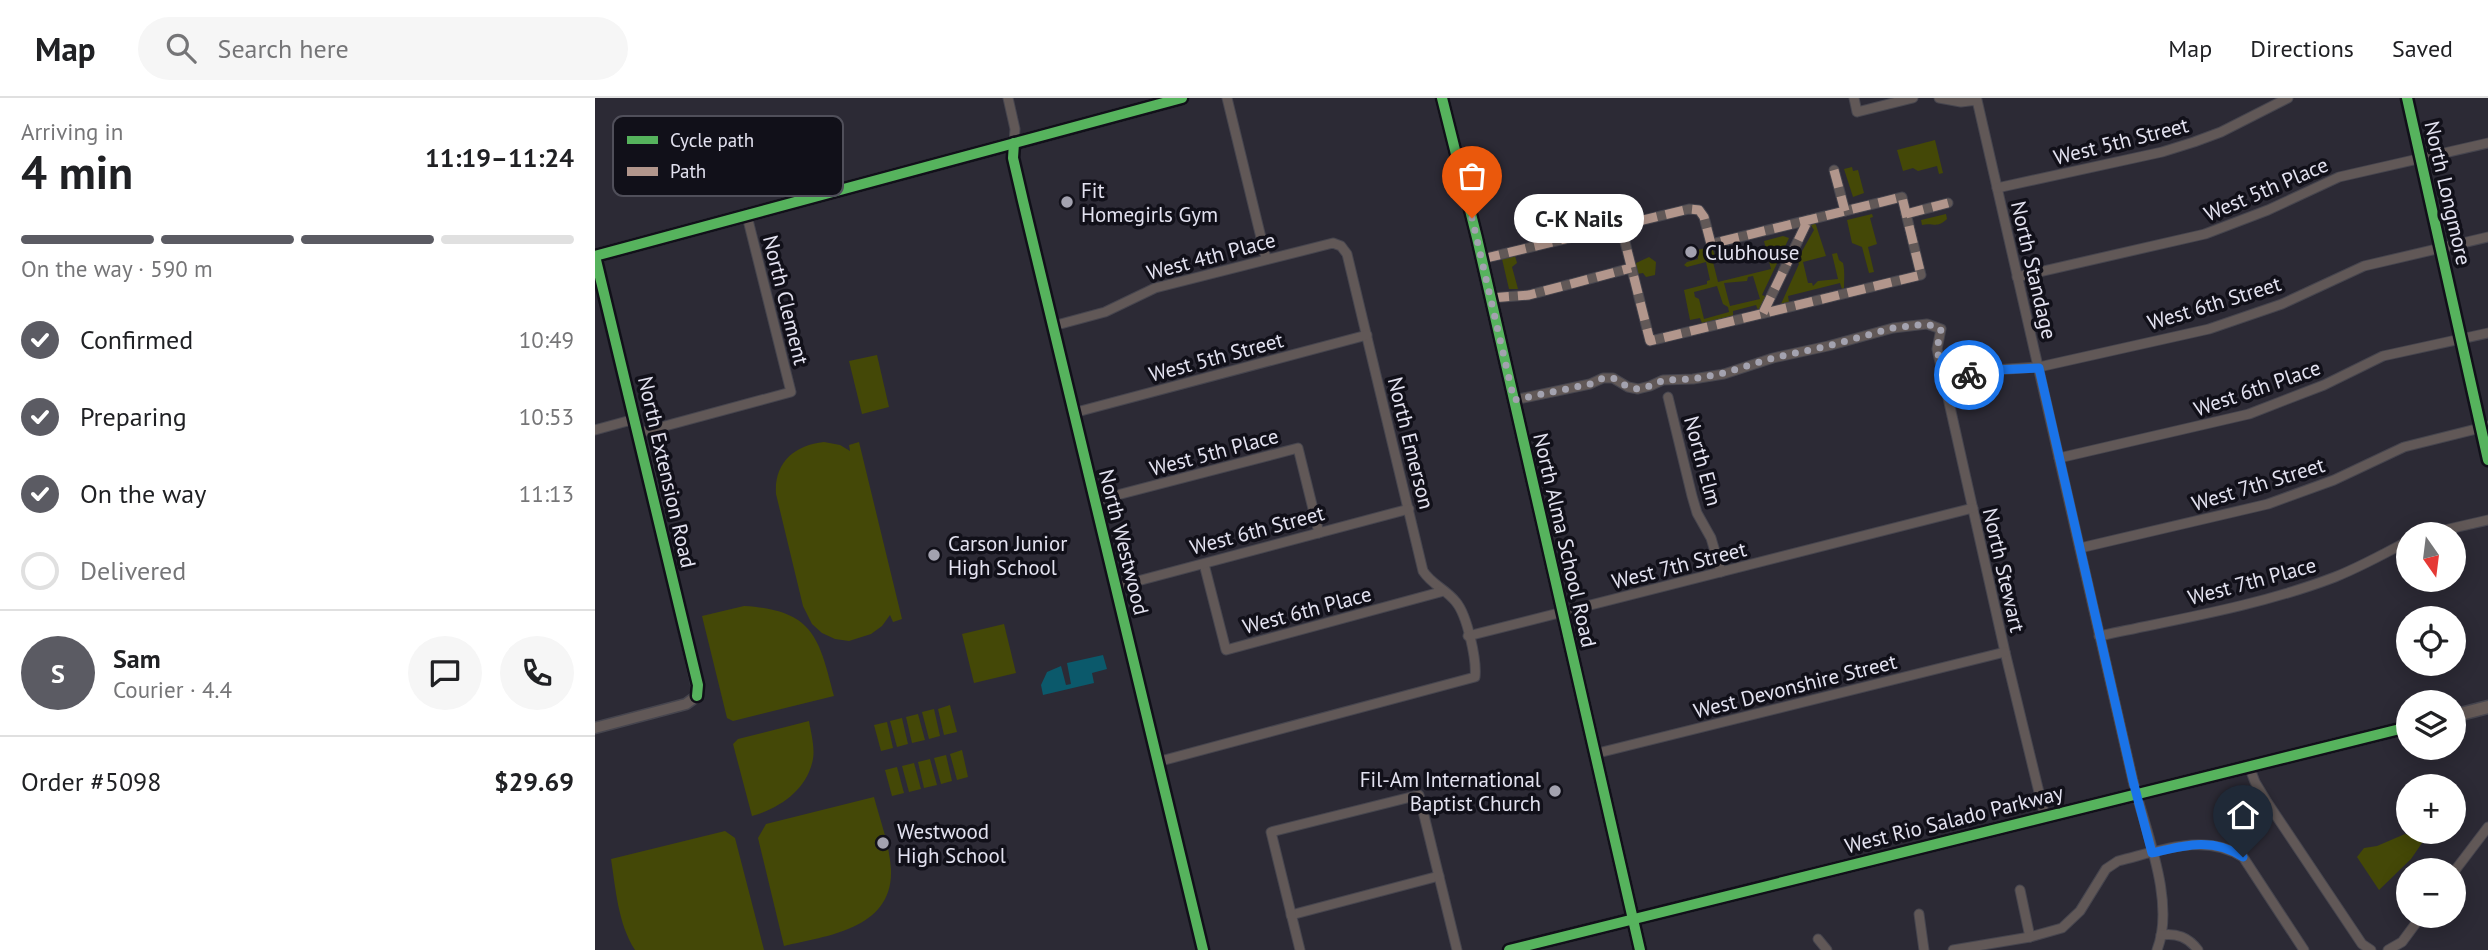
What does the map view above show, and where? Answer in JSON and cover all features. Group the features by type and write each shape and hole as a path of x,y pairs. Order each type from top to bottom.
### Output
{"main road":[{"path":"843,190 1182,98"},
{"name":"North Alma School Road","path":"1442,98 1482,259 1640,950"},
{"path":"595,256 820,196"},
{"path":"2466,713 2488,707"},
{"name":"West Rio Salado Parkway","path":"1509,950 2396,730"}],"street":[{"name":"North Westwood","path":"1008,98 1015,127 1016,169 1203,950"},
{"path":"1227,98 1266,258"},
{"path":"1854,98 1857,112 1913,98"},
{"name":"North Standage","path":"1939,98 1961,102 1981,99 2017,277 2152,853 2161,903 2161,935 2157,950"},
{"name":"West 5th Street","path":"1997,188 2173,149 2221,132 2288,98"},
{"name":"North Longmore","path":"2407,98 2461,338 2484,427 2488,460"},
{"name":"West 5th Place","path":"2017,277 2205,234 2268,210 2339,177 2488,143"},
{"path":"1834,170 1845,211"},
{"path":"1482,259 1689,209 1699,210 1704,217 1711,244 1902,197 1921,275 1650,341 1621,226"},
{"path":"1906,214 1948,203"},
{"name":"North Clement","path":"639,433 791,392 747,216"},
{"path":"1763,313 1808,220"},
{"name":"West 6th Street","path":"1944,381 1994,370 2039,368 2209,329 2282,304 2364,266 2488,237"},
{"name":"West 4th Place","path":"1053,326 1105,312 1155,288 1266,258 1333,243 1341,246"},
{"name":"North Emerson","path":"1341,246 1347,254 1423,571 1430,582 1457,603 1468,636"},
{"name":"North Extension Road","path":"595,256 698,685 697,696 687,704 595,728"},
{"path":"1491,298 1529,295 1631,268"},
{"name":"North Stewart","path":"1514,400 1590,384 1603,378 1613,378 1628,387 1638,389 1664,380 1693,379 1724,373 1893,328 1927,324 1941,329 1937,349 2045,817"},
{"name":"West 6th Place","path":"2059,458 2249,414 2324,384 2383,356 2488,332"},
{"name":"West 5th Street","path":"1073,413 1367,335"},
{"name":"North Elm","path":"1668,397 1697,513 1711,538 1721,572"},
{"path":"595,430 635,419"},
{"name":"West 7th Street","path":"2080,548 2269,504 2334,480 2404,447 2484,427"},
{"name":"West 5th Place","path":"1094,501 1298,448 1319,533"},
{"name":"West 7th Street","path":"1468,636 1973,508"},
{"name":"West 6th Street","path":"1115,587 1409,509"},
{"path":"2466,525 2488,520"},
{"name":"West 7th Place","path":"2099,636 2260,601 2336,576 2396,547"},
{"name":"West 6th Place","path":"1204,564 1226,650 1444,591"},
{"path":"1157,762 1475,677 1476,668 1468,636"},
{"name":"West Devonshire Street","path":"1594,754 2005,652"},
{"path":"2249,766 2267,802 2362,944 2371,950"},
{"path":"1300,950 1271,832 1419,795 1457,950"},
{"path":"2464,858 2488,827"},
{"path":"1953,950 1994,947 2051,932 2070,921 2080,911 2106,869 2118,862 2203,843 2232,849 2243,857 2304,950"},
{"path":"1291,915 1439,876"},
{"path":"2019,890 2030,937"},
{"path":"1919,914 1924,950"},
{"path":"2388,950 2402,942 2412,928"},
{"path":"2161,935 2172,933 2183,936 2198,950"},
{"path":"1818,939 1827,950"}],"shaded area":[{"path":"1935,140 1943,173 1939,174 1937,166 1918,171 1913,168 1903,171 1897,150"},
{"path":"1852,167 1853,171 1858,170 1864,193 1853,197 1844,169"},
{"path":"1872,214 1873,217 1870,218 1877,244 1868,247 1874,272 1869,273 1862,247 1852,243 1847,220"},
{"path":"1946,214 1947,219 1938,225 1922,225 1921,220"},
{"path":"1815,222 1826,256 1803,262 1808,283 1813,286 1818,281 1838,279 1832,254 1837,253 1843,263 1844,288 1842,289 1840,283 1788,296 1789,302 1781,304 1799,264 1797,260 1814,230 1811,225"},
{"path":"1783,236 1789,238 1762,295 1767,297 1761,310 1758,310 1756,305 1733,311 1733,316 1702,323 1700,318 1690,320 1684,290 1707,284 1710,280 1706,262 1687,267 1684,265 1698,259 1697,250 1712,247 1718,282 1771,269 1764,241","holes":["1753,276 1760,299 1730,306 1724,283 1747,281 1748,277","1717,286 1729,312 1704,319 1699,299 1694,292"]},
{"path":"1515,256 1517,263 1512,267 1518,289 1509,289 1502,259"},
{"path":"1649,257 1656,262 1655,275 1646,277 1643,273 1637,274 1634,264"},
{"path":"877,355 889,407 862,414 849,361"},
{"path":"824,442 840,445 850,451 849,445 859,442 902,619 893,622 890,615 882,626 871,634 849,641 822,633 812,624 803,606 776,494 778,473 788,458 804,447"},
{"path":"744,606 785,613 809,630 823,658 834,696 733,721 727,718 702,616"},
{"path":"1004,624 1016,673 974,683 962,634"},
{"path":"950,705 957,732 944,735 938,709"},
{"path":"934,709 940,736 929,739 922,712"},
{"path":"918,714 925,740 912,743 906,717"},
{"path":"902,718 908,744 897,747 890,721"},
{"path":"809,721 813,759 805,780 782,803 752,816 733,744 738,739"},
{"path":"887,722 893,748 881,751 874,725"},
{"path":"962,750 968,777 957,780 950,754"},
{"path":"946,755 952,781 941,784 934,758"},
{"path":"930,759 937,785 924,788 918,762"},
{"path":"914,763 921,789 909,792 902,766"},
{"path":"897,767 904,793 892,796 885,770"},
{"path":"874,797 887,842 891,870 889,890 881,905 869,917 854,926 784,946 758,838 766,824"},
{"path":"725,831 735,838 764,950 635,950 621,918 611,859"},
{"path":"2396,838 2396,844 2421,844 2412,858 2396,858 2396,874 2379,890 2357,857 2364,848"}],"water":[{"path":"1103,655 1107,669 1092,673 1094,683 1043,695 1041,685 1047,672 1061,666 1066,685 1071,684 1067,663"}],"marked path":[{"path":"1834,170 1845,211"},
{"path":"1482,259 1689,209 1699,210 1704,217 1711,244 1902,197 1921,275 1650,341 1621,226"},
{"path":"1906,214 1948,203"},
{"path":"1763,313 1808,220"},
{"path":"1491,298 1529,295 1631,268"}],"cycle path":[{"path":"843,189 1182,98"},
{"path":"1442,98 1477,238 1640,950"},
{"path":"2407,98 2488,460"},
{"path":"1014,143 1013,158 1023,201 1203,950"},
{"path":"595,256 818,196"},
{"path":"595,256 698,685 697,696"},
{"path":"1509,950 2396,730"}],"way so far":[{"path":"1472,218 1514,400 1590,384 1603,378 1613,378 1628,387 1638,389 1664,380 1693,379 1893,328 1927,324 1941,329 1937,349 1944,381 1969,375"}],"place":[{"name":"Fit Homegirls Gym","path":"1067,202"},
{"name":"C-K Nails","path":"1472,218"},
{"name":"Clubhouse","path":"1691,252"},
{"name":"Carson Junior High School","path":"934,555"},
{"name":"Fil-Am International Baptist Church","path":"1555,791"},
{"name":"Westwood High School","path":"883,843"}],"route":[{"path":"1969,375 1994,370 2039,368 2099,636 2152,853 2203,843 2232,849 2243,857"}]}
